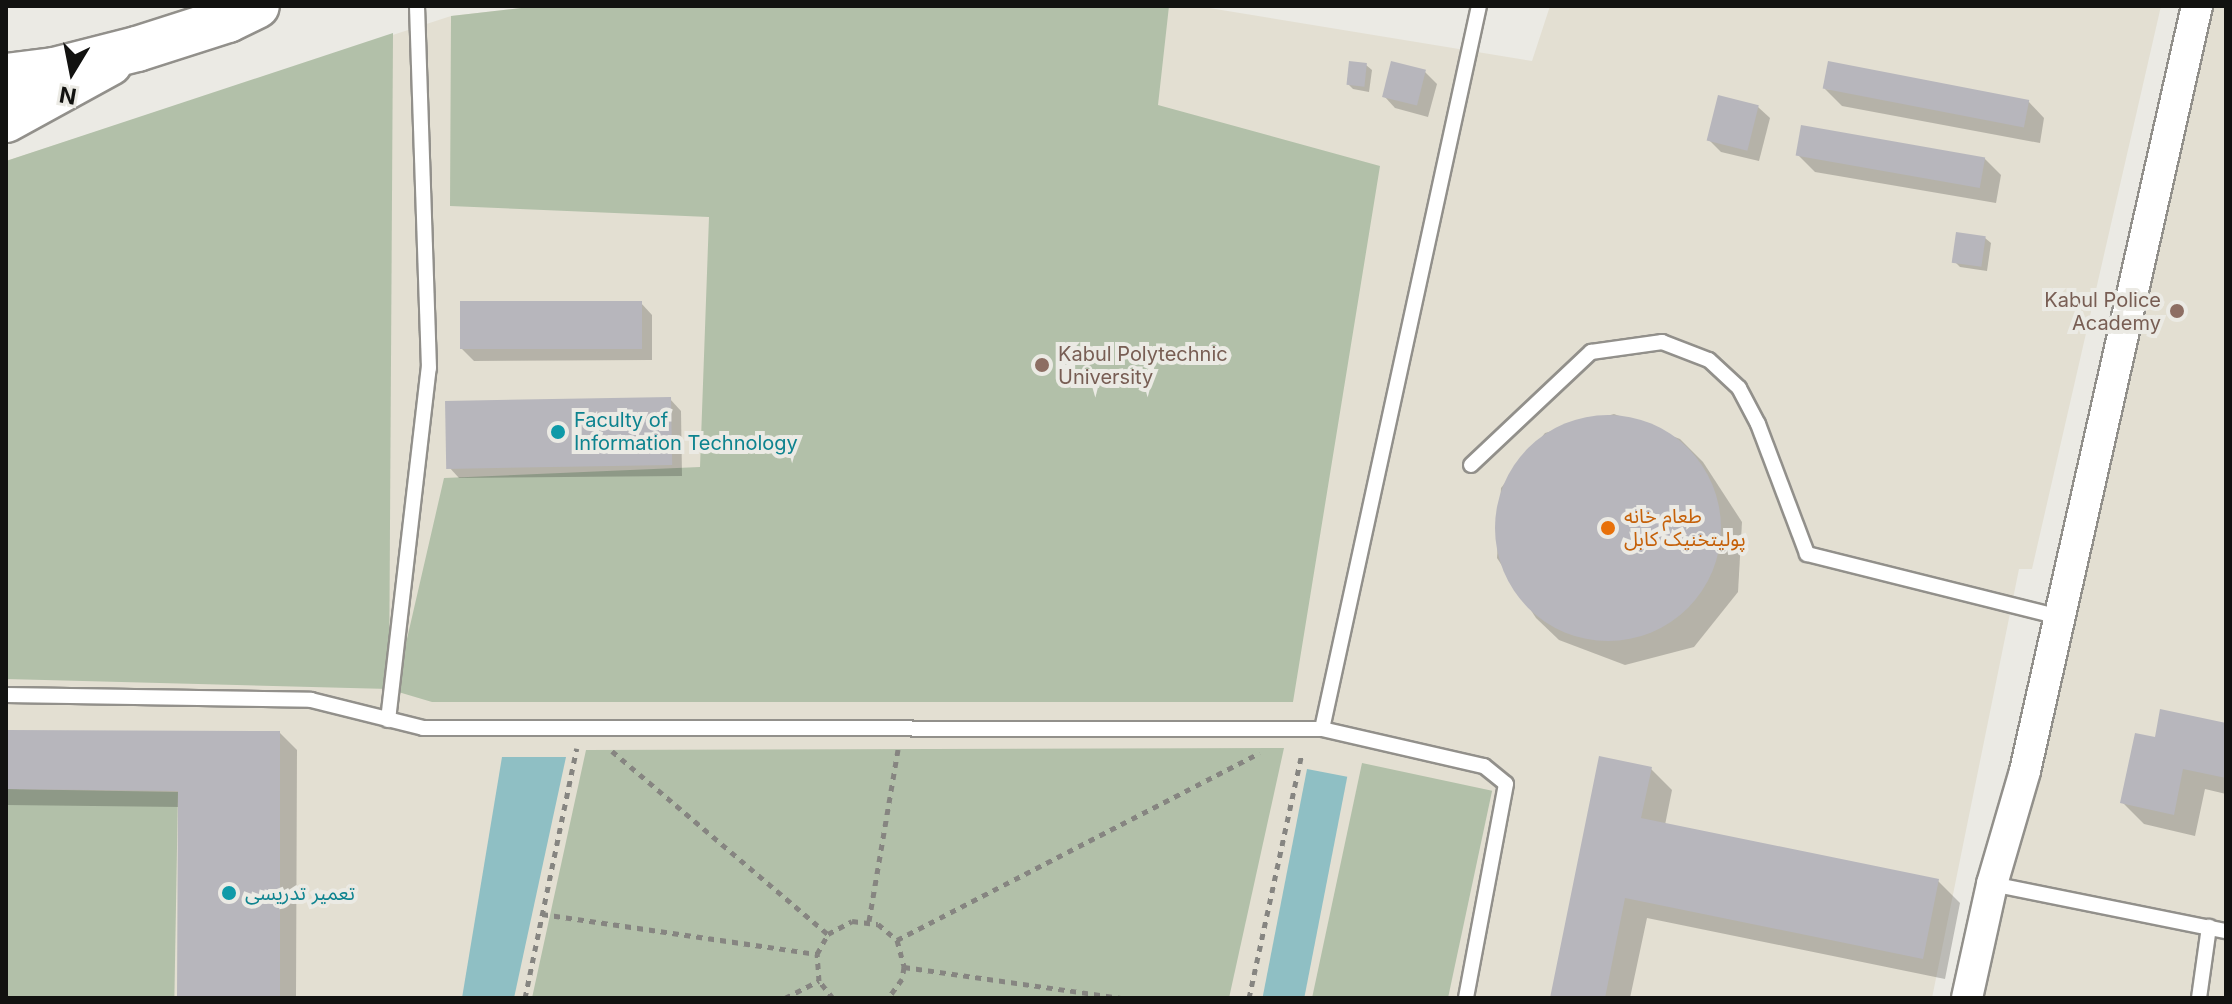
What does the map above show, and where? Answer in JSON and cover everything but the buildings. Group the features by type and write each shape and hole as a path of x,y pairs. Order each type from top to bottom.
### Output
{"main road":[{"path":"6,76 54,70 137,49 228,20 257,6"}],"street":[{"path":"1967,998 1992,884 2025,771 2197,6"},
{"path":"6,121 137,49"}],"lane":[{"path":"388,720 429,368 417,6"},
{"path":"1314,729 1479,6"},
{"path":"1471,465 1591,352 1662,342 1709,360 1739,388 1758,424 1807,554 2059,617"},
{"path":"6,695 311,700 423,728 1314,729 1484,766 1506,784 1466,998"},
{"path":"1992,884 2226,931"},
{"path":"2199,998 2209,927"}],"path":[{"path":"525,998 582,726 828,934"},
{"path":"869,921 901,727"},
{"path":"897,940 1314,729"},
{"path":"1249,998 1314,729"},
{"path":"542,914 817,954"},
{"path":"833,998 819,981 817,954 828,934 852,921 869,921 888,930 897,940 904,967 902,979 888,998"},
{"path":"904,967 1121,998"},
{"path":"785,998 819,981"}],"shaded area":[{"name":"Kabul Polytechnic University","path":"539,6 1197,6 1532,61 1550,6 2161,6 2032,569 2019,569 1932,998 6,998 6,161 451,16"},
{"name":"Kabul Police Academy","path":"2197,6 2226,6 2226,998 1967,998"}],"green space":[{"path":"539,6 1169,6 1158,105 1380,166 1293,702 432,702 395,691 444,478 700,467 709,217 450,206 451,16"},
{"path":"393,33 389,689 6,679 6,161"},
{"path":"1606,506 1623,513 1630,530 1623,547 1606,554 1589,547 1582,530 1589,513"},
{"path":"1284,748 1229,998 532,998 586,750"},
{"path":"1362,763 1492,791 1448,998 1312,998"},
{"path":"6,789 178,792 174,998 6,996"}],"water":[{"path":"502,757 566,757 514,998 462,998"},
{"path":"1307,769 1347,777 1304,998 1262,998"}],"place":[{"name":"Kabul Police Academy","path":"2177,311"},
{"name":"Kabul Polytechnic University","path":"1042,365"},
{"name":"Faculty of Information Technology","path":"558,432"},
{"name":"طعام خانه پولیتخنیک کابل","path":"1608,528"},
{"name":"تعمیر تدریسی","path":"229,893"}]}
